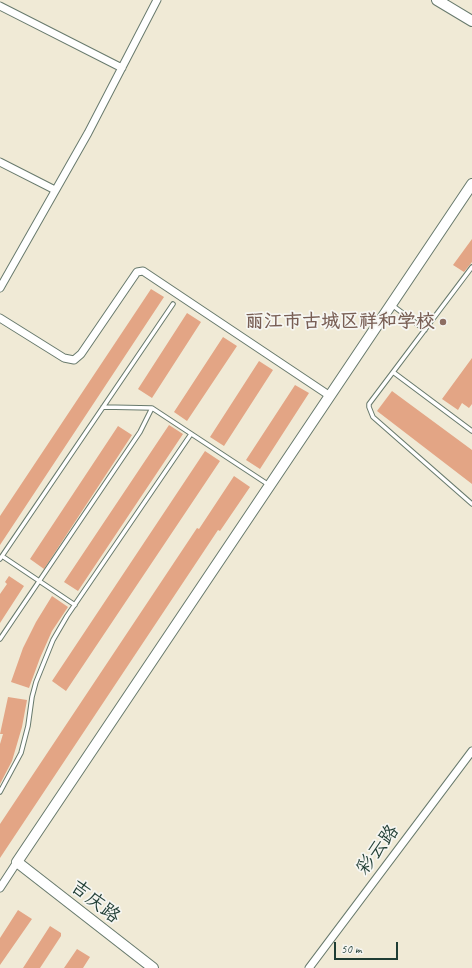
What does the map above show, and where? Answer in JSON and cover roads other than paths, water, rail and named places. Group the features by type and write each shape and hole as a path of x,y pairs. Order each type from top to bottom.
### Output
{"street":[{"path":"0,288 122,68 157,0"},
{"path":"437,0 472,21"},
{"path":"0,6 122,68"},
{"path":"0,162 55,190"},
{"path":"0,887 472,184"},
{"path":"0,318 64,358 74,360 81,354 137,272 143,271 330,396"},
{"name":"彩云路","path":"309,968 472,751"},
{"name":"吉庆路","path":"17,862 153,968"}],"lane":[{"path":"472,267 369,404 371,414 472,504"},
{"path":"75,604 1,557 173,304"},
{"path":"392,304 425,330"},
{"path":"393,372 472,431"},
{"path":"103,407 152,408 270,486"},
{"path":"0,639 140,432 152,408"},
{"path":"0,792 16,765 23,746 28,726 32,697 40,667 59,628 191,434"}],"place":[{"name":"丽江市古城区祥和学校","path":"443,322"}]}
